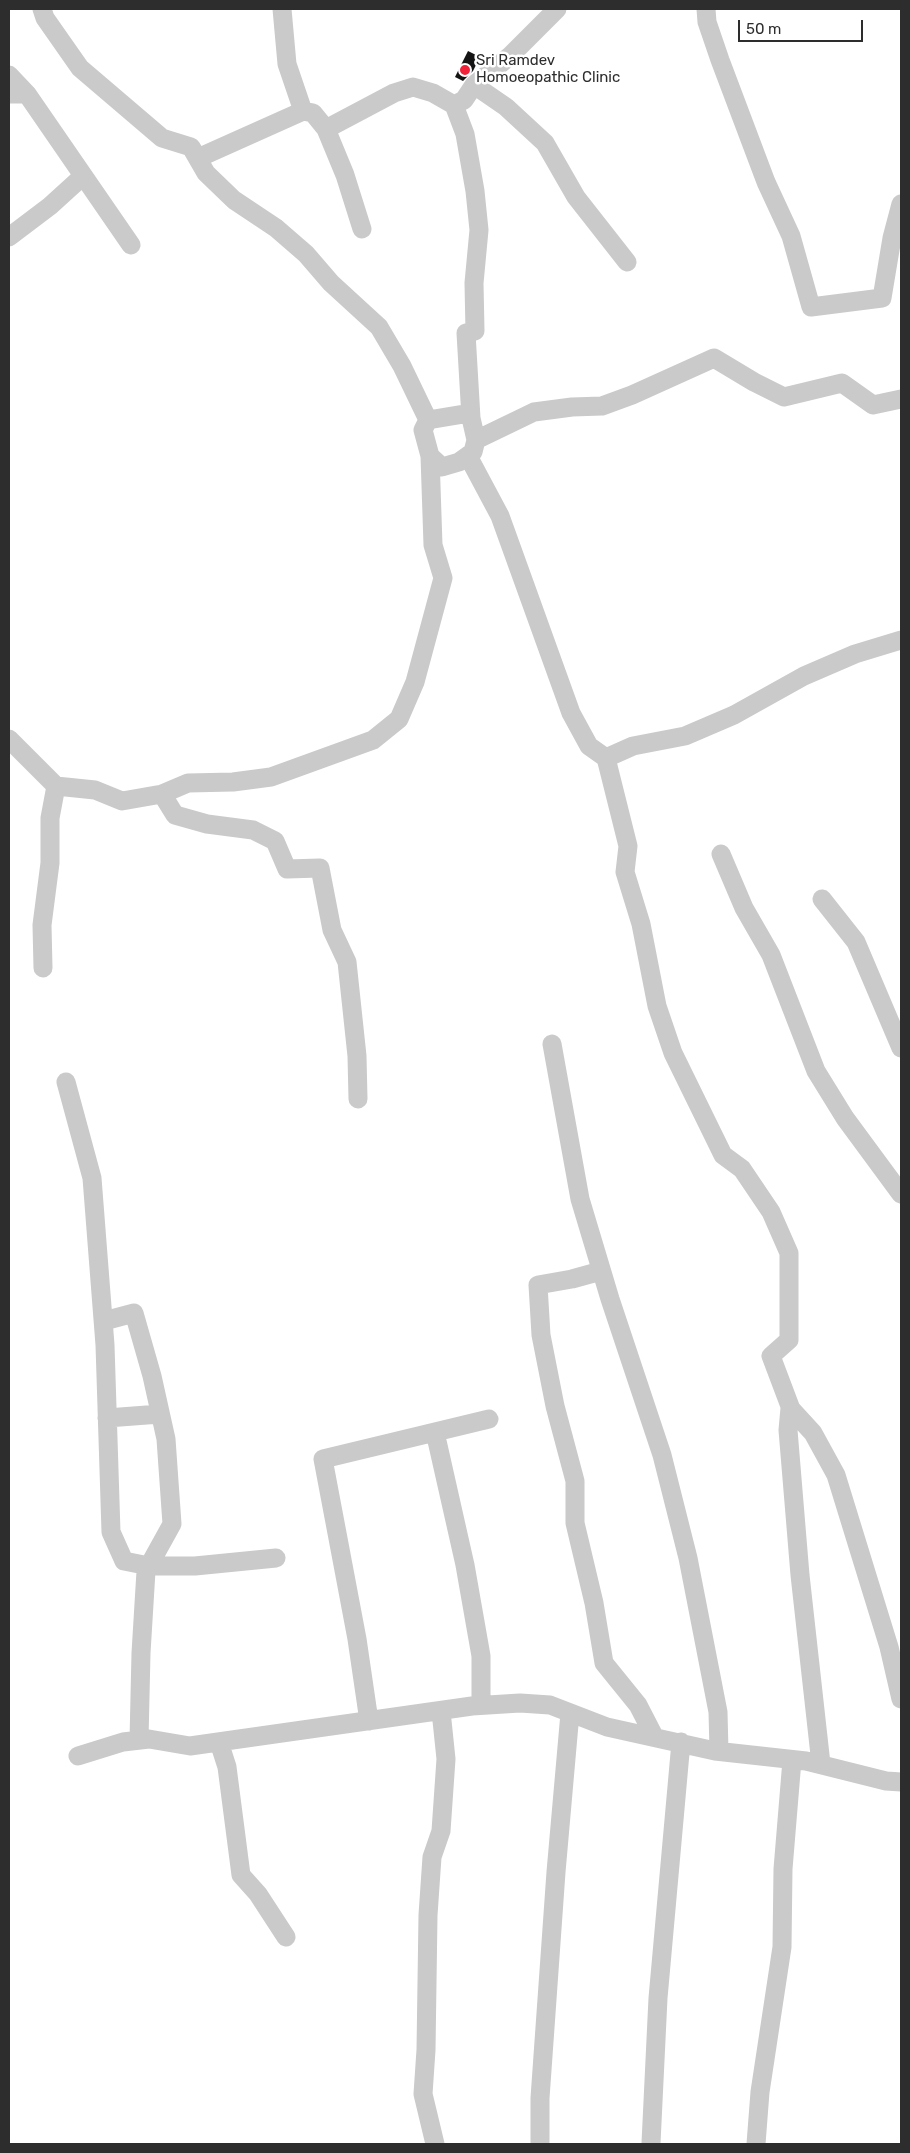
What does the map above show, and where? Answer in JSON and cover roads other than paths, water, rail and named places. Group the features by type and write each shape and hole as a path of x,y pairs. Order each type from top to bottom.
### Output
{"street":[{"path":"42,9 45,18 80,68 162,138 191,147 206,173 234,200 276,228 306,254 331,283 379,327 402,366 428,420"},
{"path":"282,9 287,64 302,111"},
{"path":"454,105 464,100 474,85 510,56 557,9"},
{"path":"706,9 707,22 720,60 766,182 791,236 811,307 882,298 892,238 901,204"},
{"path":"9,76 18,94 83,176 131,245"},
{"path":"474,85 506,107 545,143 576,197 627,262"},
{"path":"326,129 394,92 413,87 434,92 454,105 465,134 475,191 479,230 474,283 475,331 466,333 472,448 500,516 571,713 589,746 606,758 628,846 625,872 641,924 657,1006 673,1053 722,1155 742,1169 771,1212 789,1253 789,1340 772,1356 790,1408 813,1433 836,1475 889,1647 901,1699"},
{"path":"198,158 302,111 313,113 326,129 345,175 362,229"},
{"path":"9,237 50,206 83,176"},
{"path":"430,456 442,467 459,462 472,448 534,412 572,407 602,406 632,395 714,358 784,397 842,383 873,405 901,399"},
{"path":"428,420 464,414 471,418"},
{"path":"9,739 56,786 95,790 122,802 162,794 188,783 224,782 271,777 372,740 399,719 415,682 443,578 433,545 430,456 423,430 428,420"},
{"path":"606,758 633,746 685,736 734,715 804,676 855,654 901,640"},
{"path":"43,968 42,925 50,863 50,818 56,786"},
{"path":"162,794 175,814 207,824 253,830 275,841 287,869 320,868 332,930 347,962 358,1056 358,1099"},
{"path":"721,854 744,908 771,955 816,1071 845,1118 901,1194"},
{"path":"822,899 856,942 901,1048"},
{"path":"552,1044 580,1199 662,1455 685,1549 718,1712 719,1751"},
{"path":"66,1082 92,1178 104,1321 111,1532 124,1561 149,1566 195,1566 276,1558"},
{"path":"602,1271 538,1285 542,1336 555,1406 575,1481 575,1522 594,1603 604,1663 638,1705 654,1736"},
{"path":"104,1321 134,1313 152,1376 166,1439 172,1524 146,1571 141,1653 139,1740"},
{"path":"790,1408 788,1430 800,1575 821,1764"},
{"path":"107,1418 160,1414"},
{"path":"369,1721 357,1639 322,1459 489,1419"},
{"path":"435,1432 465,1565 481,1656 481,1705"},
{"path":"78,1756 122,1742 149,1739 190,1746 441,1710 520,1703 550,1706 607,1727 719,1751 821,1764 886,1781 901,1782"},
{"path":"435,2144 423,2094 426,2050 429,1896 432,1857 441,1831 446,1760 441,1710"},
{"path":"540,2144 540,2098 556,1872 570,1713"},
{"path":"219,1742 227,1767 241,1875 258,1894 286,1937"},
{"path":"651,2143 658,1998 681,1742"},
{"path":"756,2144 760,2092 782,1947 783,1869 792,1760"}],"place":[{"name":"Sri Ramdev Homoeopathic Clinic","path":"465,70"}]}
